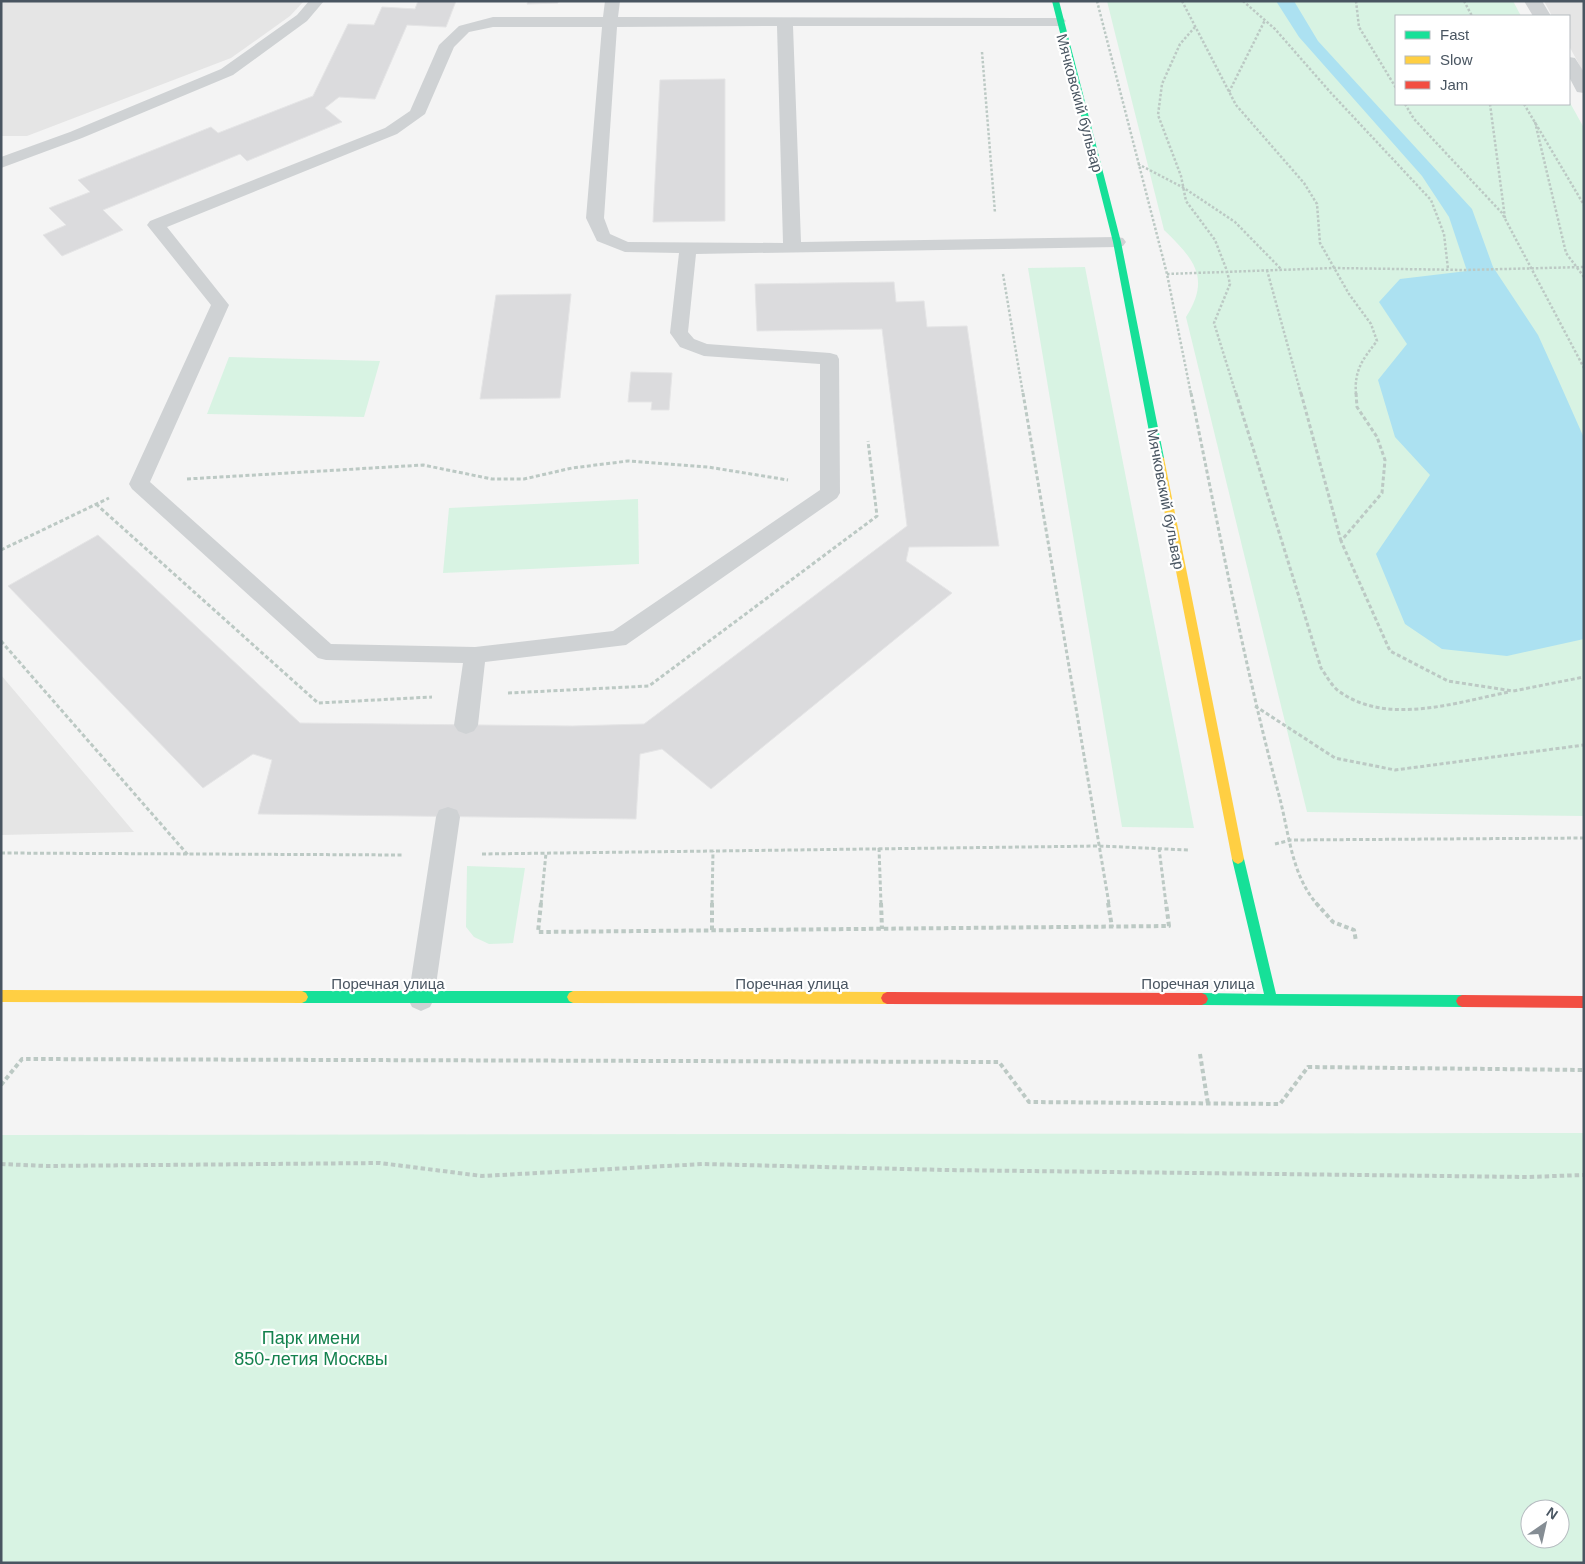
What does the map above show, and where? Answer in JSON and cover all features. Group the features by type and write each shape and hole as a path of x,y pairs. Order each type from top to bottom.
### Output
{"street":[{"name":"Мячковский бульвар","path":"1055,1 1058,22 1117,242 1235,848 1271,998"},
{"path":"1533,1 1541,15"},
{"path":"1570,64 1584,88"},
{"name":"Поречная улица","path":"1,996 421,999 1271,998 1584,1002"}],"lane":[{"path":"1,163 76,135 227,72 302,18 317,1"},
{"path":"613,1 595,218 603,236 624,247 688,249 792,248 998,242 1117,242"},
{"path":"688,249 679,333 687,343 704,350 830,359 830,493 618,639 475,654 326,652 139,484 220,305 156,226 391,131 417,114 447,45 464,29 493,22 979,20 1058,22"},
{"path":"785,22 792,248"},
{"path":"466,725 475,654"},
{"path":"421,999 448,817"}],"path":[{"path":"1097,1 1137,164 1167,274 1254,706 1291,840 1297,871 1310,896 1333,922 1354,930 1356,942"},
{"path":"1182,1 1236,105 1309,190 1317,204 1320,243 1349,294 1371,324 1377,341 1364,358 1355,378 1357,407 1377,437 1385,460 1382,493 1342,541"},
{"path":"1243,1 1265,20 1431,200 1440,217 1449,249 1448,269"},
{"path":"1356,1 1359,27 1395,86"},
{"path":"1464,1 1471,15"},
{"path":"979,20 998,242 1112,927"},
{"path":"1229,92 1265,20"},
{"path":"1195,27 1180,44 1162,84 1158,115 1184,188 1186,200 1215,240 1228,271 1230,284 1214,323 1321,668 1339,692 1377,709 1427,708 1584,677"},
{"path":"1406,105 1414,119 1506,218 1584,368"},
{"path":"1490,105 1506,218"},
{"path":"1525,105 1584,205"},
{"path":"1535,122 1566,253 1584,277"},
{"path":"1137,164 1184,188 1235,222 1281,269"},
{"path":"1167,274 1334,268 1464,270 1584,267"},
{"path":"1266,270 1342,541 1390,651 1448,681 1513,691"},
{"path":"96,504 318,703 649,686 876,516 868,437"},
{"path":"1,550 139,484 248,474 423,466 492,479 524,479 572,468 628,461 708,467 781,478 830,493"},
{"path":"1,641 188,856"},
{"path":"1254,706 1335,758 1395,770 1584,745"},
{"path":"1275,844 1291,840 1584,838"},
{"path":"1,853 188,856 1100,846 1188,850"},
{"path":"880,848 882,929"},
{"path":"546,853 538,932 1169,926 1159,848"},
{"path":"712,930 713,851"},
{"path":"1200,1054 1208,1104"},
{"path":"1,1085 22,1059 999,1062 1029,1102 1280,1104 1308,1068 1584,1070"},
{"path":"1,1164 46,1166 380,1163 482,1176 703,1164 954,1170 1527,1177 1584,1175"}],"shaded area":[{"path":"1,1 304,1 290,16 231,58 27,136 1,136"},
{"path":"1544,1 1584,1 1584,73 1570,48 1570,15 1551,15"},
{"path":"1,675 134,832 1,835"}],"green space":[{"path":"1107,1 1513,1 1520,15 1395,15 1395,105 1570,105 1570,103 1584,128 1584,816 1307,812 1186,317 1197,291 1198,280 1196,270 1184,250 1164,230"},
{"path":"1085,267 1194,828 1122,827 1028,268"},
{"path":"229,357 380,361 364,417 207,414"},
{"path":"638,499 639,564 443,573 449,508"},
{"path":"467,866 525,868 513,943 489,944 474,937 466,927"},
{"name":"Парк имени 850-летия Москвы","path":"1584,1133 1584,1563 1,1563 1,1135"}],"water":[{"path":"1276,1 1294,1 1318,41 1472,209 1493,267 1538,335 1584,438 1584,639 1507,656 1442,649 1405,624 1376,554 1430,475 1395,437 1378,380 1407,344 1379,302 1400,279 1467,271 1449,217 1422,176 1299,37"}],"building":[{"path":"418,1 456,1 446,27 407,25 375,99 339,97 325,108 342,122 247,161 240,154 103,210 123,230 62,256 43,235 66,225 49,208 90,192 78,180 211,127 218,133 313,96 348,24 374,25 382,7 415,9"},
{"path":"528,1 558,1 558,3 527,4"},
{"path":"725,79 725,221 653,222 660,80"},
{"path":"894,282 896,302 924,301 927,327 967,326 999,546 909,547 906,561 952,593 711,789 662,749 640,754 636,819 258,814 272,760 253,754 203,788 8,586 98,535 300,723 573,726 644,724 907,526 882,329 757,331 755,284"},
{"path":"571,294 560,398 480,399 496,295"},
{"path":"631,372 672,373 669,410 651,410 652,402 628,402"}],"traffic: fast":[{"path":"1055,1 1117,242 1159,458"},
{"path":"1238,859 1271,998"},
{"path":"302,997 573,997"},
{"path":"1202,999 1462,1001"}],"traffic: slow":[{"path":"1159,458 1238,859"},
{"path":"1,996 302,997"},
{"path":"573,997 887,998"}],"traffic: jam":[{"path":"887,998 1202,999"},
{"path":"1462,1001 1584,1002"}]}
